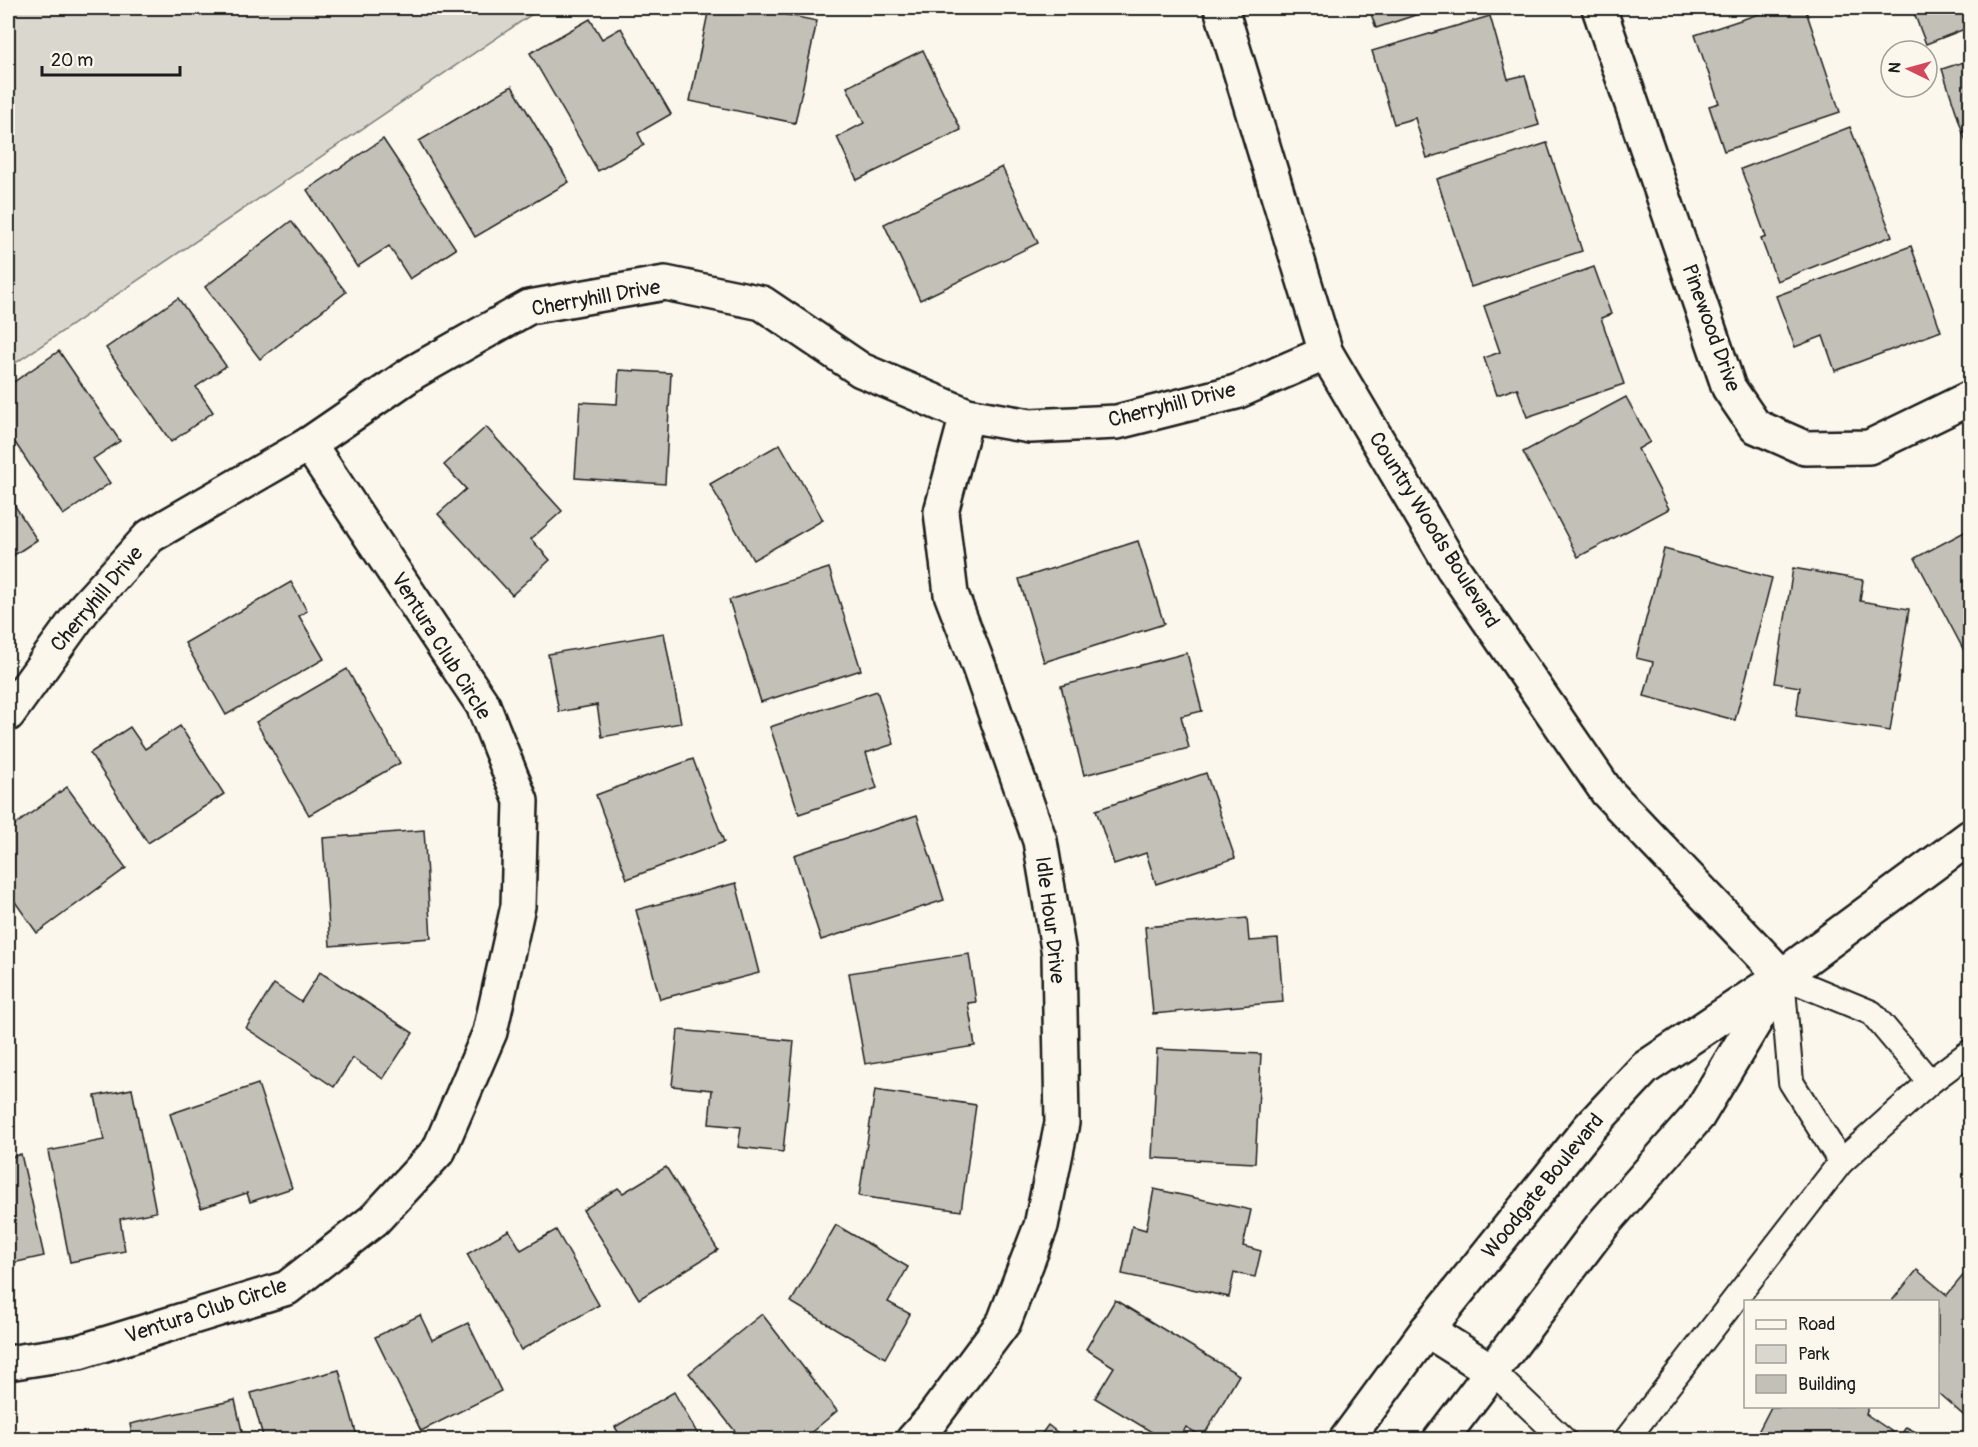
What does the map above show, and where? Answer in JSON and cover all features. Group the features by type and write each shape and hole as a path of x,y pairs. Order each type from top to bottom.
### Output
{"street":[{"name":"Country Woods Boulevard","path":"1221,8 1326,353 1453,568 1607,792 1782,976"},
{"name":"Pinewood Drive","path":"1599,8 1729,388 1755,426 1805,448 1869,447 1971,398"},
{"name":"Cherryhill Drive","path":"8,714 86,606 150,536 309,444 414,372 529,307 665,283 762,303 861,370 967,415 1030,426 1117,422 1236,392 1326,353"},
{"name":"Idle Hour Drive","path":"913,1440 931,1420 1004,1322 1041,1226 1062,1123 1059,954 1040,841 951,594 941,512 967,415"},
{"name":"Ventura Club Circle","path":"8,1363 79,1352 287,1288 374,1220 439,1150 490,1032 518,906 521,801 483,705 309,444"},
{"name":"Woodgate Boulevard","path":"1346,1440 1427,1330 1589,1128 1645,1068 1782,976 1971,837"},
{"name":"Woodgate Boulevard","path":"1440,1440 1605,1223 1698,1116 1782,976"},
{"path":"1427,1330 1492,1371"}],"lane":[{"path":"1841,1162 1791,1082 1782,976 1872,1013 1930,1082"},
{"path":"1626,1440 1841,1162 1930,1082 1971,1052"},
{"path":"1492,1371 1564,1440"}],"green space":[{"path":"8,8 541,8 8,368"}],"building":[{"path":"709,8 752,8 817,21 795,123 690,101"},
{"path":"1369,8 1437,8 1376,28"},
{"path":"1777,8 1805,8 1840,112 1724,151 1709,106 1719,103 1695,35"},
{"path":"1912,8 1970,8 1970,27 1939,39 1924,39"},
{"path":"1490,16 1508,79 1525,75 1539,125 1427,158 1415,118 1394,124 1372,51"},
{"path":"590,19 602,39 621,28 671,114 638,133 644,145 598,171 530,53"},
{"path":"923,50 961,130 857,180 837,137 864,123 847,87"},
{"path":"1970,60 1970,154 1942,69"},
{"path":"512,86 569,182 475,237 419,141"},
{"path":"1850,127 1892,236 1777,281 1761,239 1766,237 1741,169"},
{"path":"383,139 456,249 410,279 389,246 357,267 307,190"},
{"path":"1547,143 1582,251 1471,287 1437,179"},
{"path":"1002,167 1038,243 920,300 884,224"},
{"path":"1970,189 1970,216 1962,192"},
{"path":"291,221 346,292 260,359 205,287"},
{"path":"1911,246 1941,331 1835,371 1823,336 1795,347 1776,296"},
{"path":"1594,267 1611,314 1601,318 1624,384 1527,417 1517,388 1497,395 1484,358 1500,352 1484,306"},
{"path":"178,298 226,366 196,387 213,412 171,442 106,348"},
{"path":"59,351 120,441 93,459 110,483 63,515 8,432 8,386"},
{"path":"619,370 671,373 665,484 575,478 580,402 617,404"},
{"path":"1626,397 1650,442 1638,449 1669,509 1578,557 1523,452"},
{"path":"486,427 562,511 531,539 550,560 512,595 438,514 466,489 444,465"},
{"path":"780,444 823,520 753,560 710,484"},
{"path":"8,495 37,540 8,559"},
{"path":"1970,529 1970,662 1915,558"},
{"path":"1138,541 1164,624 1044,662 1019,579"},
{"path":"1664,549 1772,578 1735,720 1644,696 1653,662 1636,658"},
{"path":"829,568 861,670 761,702 729,600"},
{"path":"1793,568 1863,580 1860,601 1909,609 1890,731 1796,716 1800,687 1775,683"},
{"path":"291,582 307,611 299,616 324,659 226,715 185,643"},
{"path":"664,633 681,723 602,737 597,705 559,712 548,654"},
{"path":"1187,653 1202,711 1181,716 1189,748 1084,775 1061,686"},
{"path":"347,669 400,763 309,815 256,722"},
{"path":"877,691 894,744 866,753 877,788 799,814 770,727"},
{"path":"180,726 224,794 148,843 90,753 130,727 145,749"},
{"path":"693,759 724,842 627,879 596,795"},
{"path":"1206,773 1235,858 1156,884 1146,853 1114,864 1096,810"},
{"path":"67,787 126,868 37,933 8,892 8,830"},
{"path":"917,815 944,900 821,940 794,855"},
{"path":"424,830 431,938 330,946 323,838"},
{"path":"736,883 759,973 660,999 636,910"},
{"path":"1247,918 1249,941 1278,939 1283,1002 1153,1014 1145,927"},
{"path":"969,954 976,1002 968,1003 975,1046 865,1064 849,973"},
{"path":"320,972 413,1033 383,1079 353,1058 334,1087 246,1028 274,984 301,1002"},
{"path":"678,1030 794,1041 783,1152 738,1147 741,1127 709,1124 712,1090 672,1086"},
{"path":"1157,1049 1261,1054 1255,1163 1152,1158"},
{"path":"258,1084 292,1188 250,1202 247,1193 201,1208 170,1114"},
{"path":"132,1089 156,1212 120,1219 125,1251 70,1262 48,1151 104,1140 95,1096"},
{"path":"875,1090 976,1105 961,1211 859,1196"},
{"path":"21,1154 44,1256 8,1264 8,1158"},
{"path":"666,1167 718,1250 639,1299 583,1210 618,1188 623,1193"},
{"path":"1154,1189 1251,1210 1243,1246 1261,1251 1255,1277 1234,1273 1229,1297 1122,1274 1132,1226 1146,1230"},
{"path":"836,1225 908,1267 888,1302 910,1314 885,1358 791,1302"},
{"path":"509,1230 521,1250 556,1230 599,1305 521,1350 467,1254"},
{"path":"1970,1267 1970,1421 1939,1394 1939,1300 1893,1300 1917,1270 1947,1295"},
{"path":"1115,1300 1239,1375 1203,1437 1186,1427 1179,1440 1165,1440 1095,1398 1114,1367 1086,1349"},
{"path":"762,1314 837,1411 802,1440 795,1433 787,1440 742,1440 689,1373"},
{"path":"420,1315 432,1340 468,1323 501,1391 421,1431 375,1337"},
{"path":"339,1370 358,1440 264,1440 251,1393"},
{"path":"674,1392 701,1440 623,1440 615,1427"},
{"path":"235,1400 244,1440 133,1440 130,1424"},
{"path":"1770,1408 1868,1408 1866,1414 1900,1437 1906,1427 1932,1440 1762,1440 1756,1436"},
{"path":"1048,1425 1067,1440 1037,1440"}]}
